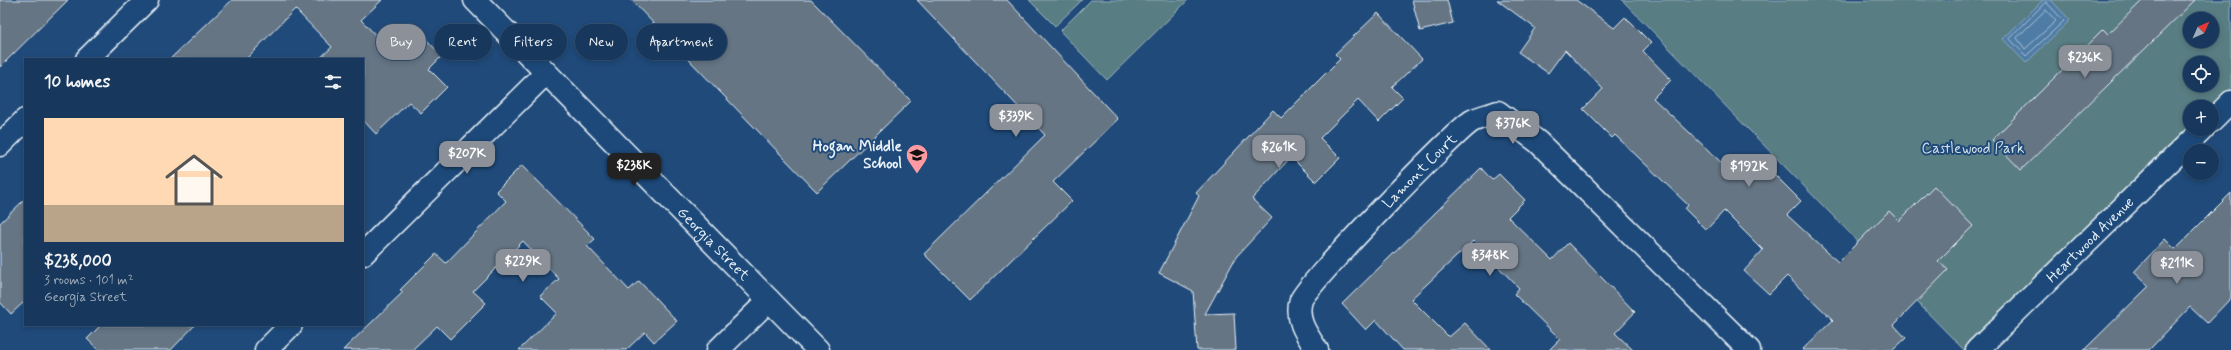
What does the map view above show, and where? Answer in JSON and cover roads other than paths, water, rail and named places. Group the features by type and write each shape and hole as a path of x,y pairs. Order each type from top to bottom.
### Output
{"street":[{"path":"88,58 147,0"},
{"name":"Georgia Street","path":"476,0 818,350"},
{"path":"364,253 546,73"},
{"path":"2219,113 2231,102"},
{"name":"Lamont Court","path":"1317,350 1300,325 1301,300 1329,265 1432,158 1471,121 1498,112 1538,142 1749,350"},
{"path":"0,145 24,121"},
{"name":"Heartwood Avenue","path":"1977,350 2196,136"},
{"path":"718,350 768,300"},
{"path":"266,350 290,326"}],"water":[{"path":"2043,0 2051,0 2070,20 2026,63 2003,39"}],"place":[{"name":"Hogan Middle School","path":"917,174"}],"park label":[{"name":"Castlewood Park","path":"1973,148"}]}
